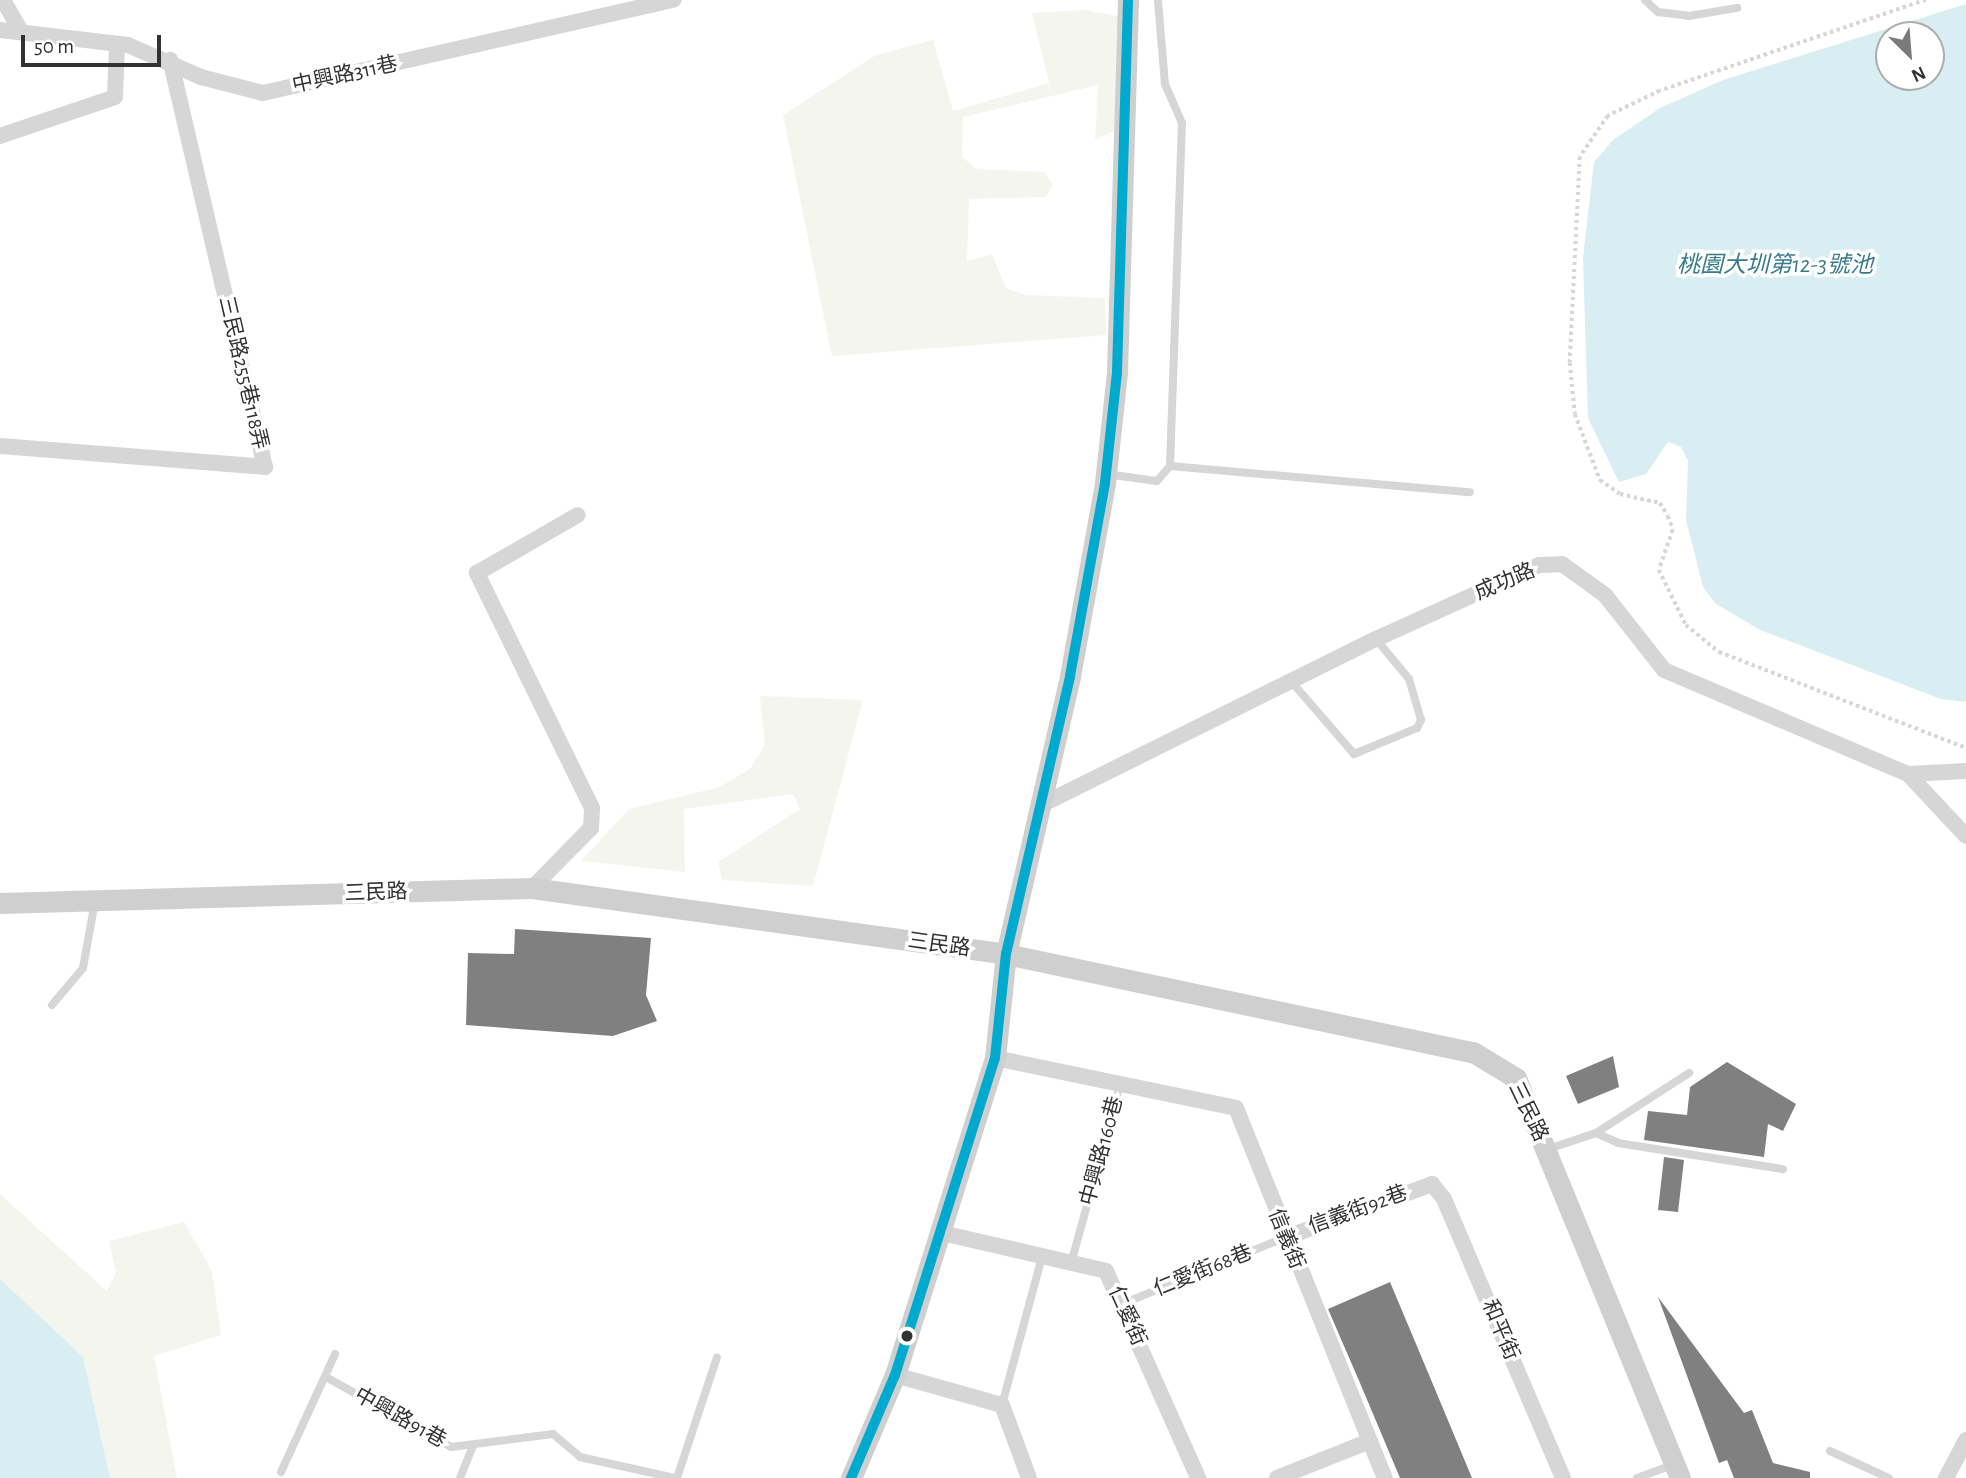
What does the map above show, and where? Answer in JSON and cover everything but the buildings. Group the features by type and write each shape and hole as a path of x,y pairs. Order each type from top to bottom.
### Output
{"street":[{"path":"4,0 19,28"},
{"name":"中興路311巷","path":"0,30 19,28 117,44 170,60 201,77 264,93 674,0"},
{"path":"851,1478 895,1375 942,1233 995,1058 1006,954 1039,806 1106,474 1117,372 1128,0"},
{"path":"0,136 115,97 117,44"},
{"name":"三民路255巷118弄","path":"0,446 265,467 170,60"},
{"path":"532,888 591,828 592,808 477,573 578,514"},
{"name":"成功路","path":"1039,806 1376,639 1539,565 1562,564 1605,595 1664,670 1908,774 1966,836"},
{"path":"1908,774 1966,771"},
{"name":"三民路","path":"0,903 532,888 1006,954 1473,1052 1516,1078 1677,1471"},
{"name":"中興路160巷","path":"995,1058 1120,1084"},
{"name":"信義街","path":"1120,1084 1236,1108 1284,1238 1385,1478"},
{"name":"信義街92巷","path":"1284,1238 1432,1184"},
{"name":"和平街","path":"1432,1184 1444,1199 1563,1478"},
{"name":"仁愛街","path":"942,1233 1042,1257 1072,1260 1106,1271 1198,1478"},
{"path":"895,1375 1002,1405 1029,1478"},
{"path":"1946,1478 1966,1440"},
{"path":"1277,1478 1370,1441"}],"lane":[{"path":"1106,474 1157,481 1170,466 1182,123 1165,84 1158,0"},
{"path":"1645,0 1658,12 1689,16 1737,8"},
{"path":"1170,466 1470,492"},
{"path":"1290,680 1354,754 1417,728 1420,720 1409,679 1376,639"},
{"path":"52,1005 83,968 95,901"},
{"path":"1547,1150 1596,1133 1689,1073"},
{"name":"中興路160巷","path":"1072,1260 1120,1084"},
{"path":"1596,1133 1618,1143 1783,1169"},
{"name":"仁愛街68巷","path":"1122,1304 1284,1238"},
{"path":"1002,1405 1042,1257"},
{"path":"281,1472 335,1354"},
{"path":"676,1478 717,1357"},
{"name":"中興路91巷","path":"326,1377 451,1447 553,1434 580,1457 676,1478"},
{"path":"460,1478 473,1445"},
{"path":"1830,1451 1889,1478"},
{"path":"1637,1478 1677,1471"}],"path":[{"path":"1926,0 1660,91 1608,116 1580,157 1570,363 1575,414 1600,480 1620,494 1660,503 1668,516 1673,530 1659,570 1686,625 1719,652 1966,748"}],"shaded area":[{"path":"1084,10 1123,17 1114,131 1095,140 1098,85 963,117 962,157 977,169 1044,172 1053,185 1046,197 969,199 967,261 992,254 1006,288 1026,295 1105,298 1106,335 832,356 783,115 876,55 933,40 953,111 1049,83 1032,13"},
{"path":"760,696 863,700 813,886 722,880 718,862 800,809 793,794 684,809 685,872 581,861 629,809 720,787 751,768 765,744"},
{"path":"0,1194 107,1291 116,1272 109,1241 184,1222 212,1271 221,1335 154,1356 177,1478 0,1478"}],"water":[{"name":"桃園大圳第12-3號池","path":"1966,4 1966,702 1941,699 1760,630 1716,604 1703,587 1686,520 1688,461 1681,447 1668,442 1646,474 1619,482 1588,418 1583,258 1594,162 1613,140 1660,108 1723,80 1875,32 1875,91 1945,91 1945,21 1912,21"},
{"path":"0,1279 83,1357 110,1478 0,1478"}],"transit line":[{"path":"851,1478 895,1375 995,1058 1006,954 1070,676 1105,483 1117,372 1128,0"}]}
